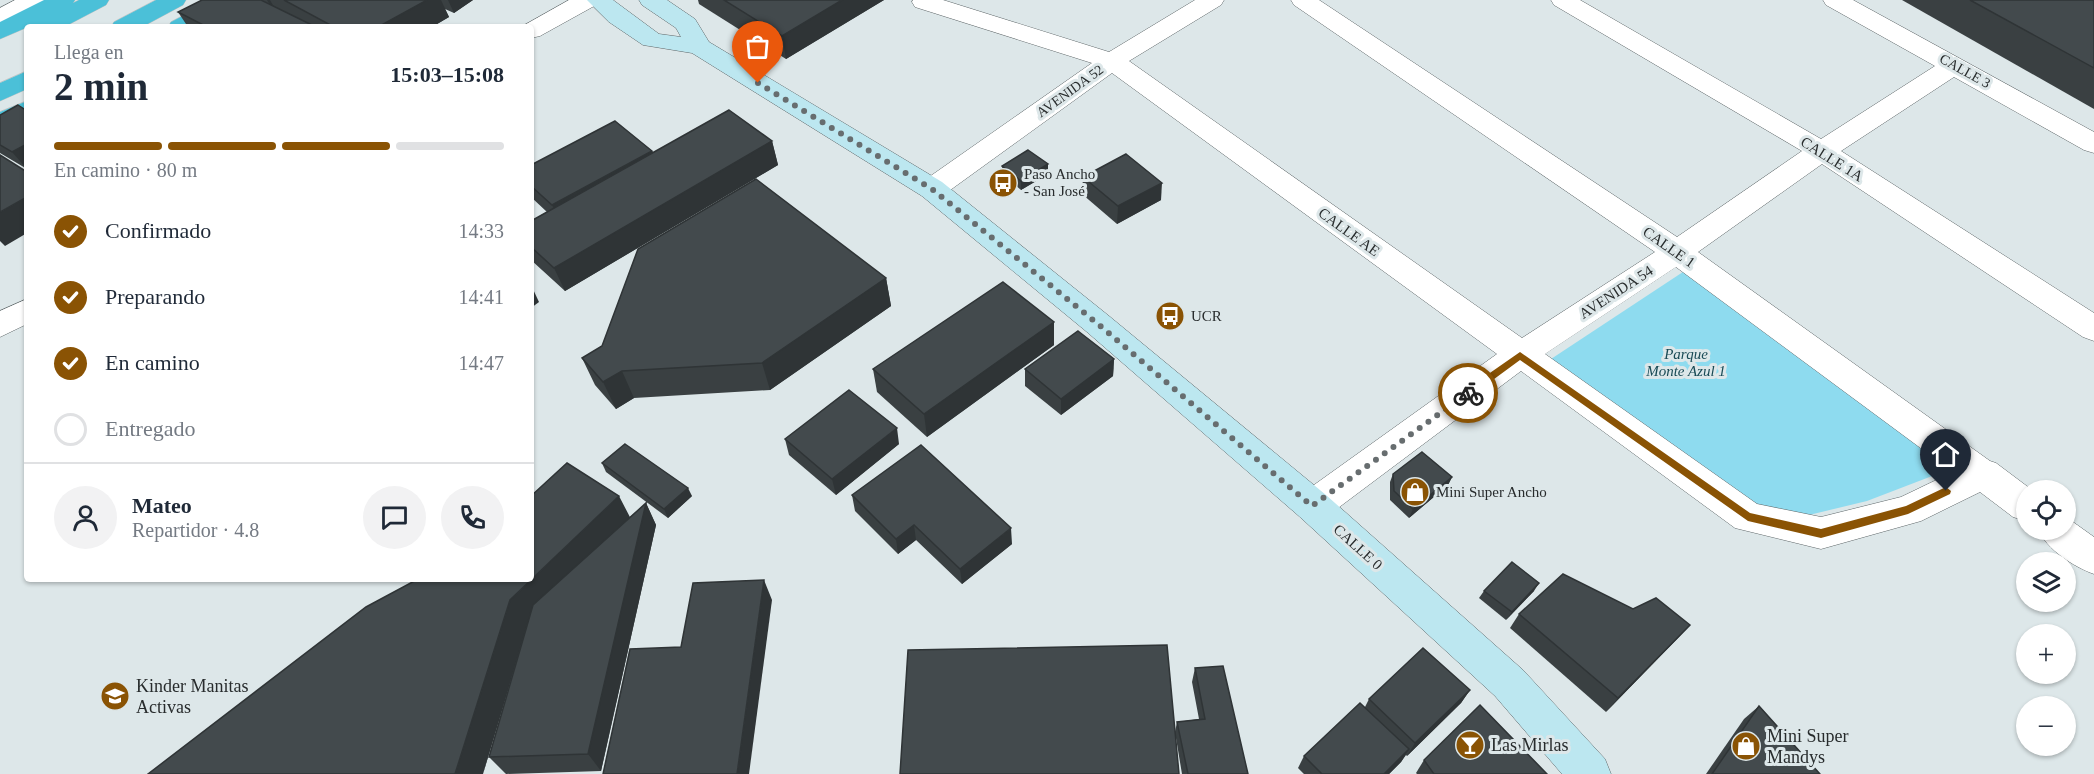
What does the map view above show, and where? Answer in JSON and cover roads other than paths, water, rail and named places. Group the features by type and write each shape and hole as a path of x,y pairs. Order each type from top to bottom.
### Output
{"highway":[{"path":"0,32 63,0"},
{"path":"51,24 97,0"},
{"path":"129,24 174,0"},
{"path":"186,24 231,0"},
{"path":"0,50 24,38"},
{"path":"0,93 24,81"},
{"path":"0,123 24,111"}],"main road":[{"name":"CALLE 0","path":"599,0 618,17 652,40 699,47 932,189 1098,324 1312,506 1509,683 1590,774"},
{"name":"CALLE 0","path":"651,0 687,24 699,47"}],"street":[{"path":"0,17 34,0"},
{"path":"534,29 587,0"},
{"name":"AVENIDA 52","path":"932,189 1112,61 1212,0"},
{"name":"CALLE 1","path":"1303,0 1677,252 2016,498"},
{"name":"CALLE 1A","path":"1563,0 1822,151 2094,329"},
{"name":"CALLE 3","path":"1835,0 2094,144"},
{"name":"CALLE AE","path":"924,2 1112,61 1748,517 1821,533 1908,510 1984,473"},
{"name":"AVENIDA 54","path":"1312,506 1520,355 1677,252 1822,151 1954,65"},
{"path":"0,325 24,312"},
{"path":"2070,540 2094,558"}],"place":[{"name":"Paso Ancho - San José","path":"1003,183"},
{"name":"UCR","path":"1170,316"},
{"name":"Mini Super Ancho","path":"1415,492"},
{"name":"Kinder Manitas Activas","path":"115,696"},
{"name":"Las Mirlas","path":"1470,745"},
{"name":"Mini Super Mandys","path":"1746,746"}],"park label":[{"name":"Parque Monte Azul 1","path":"1686,362"}]}
